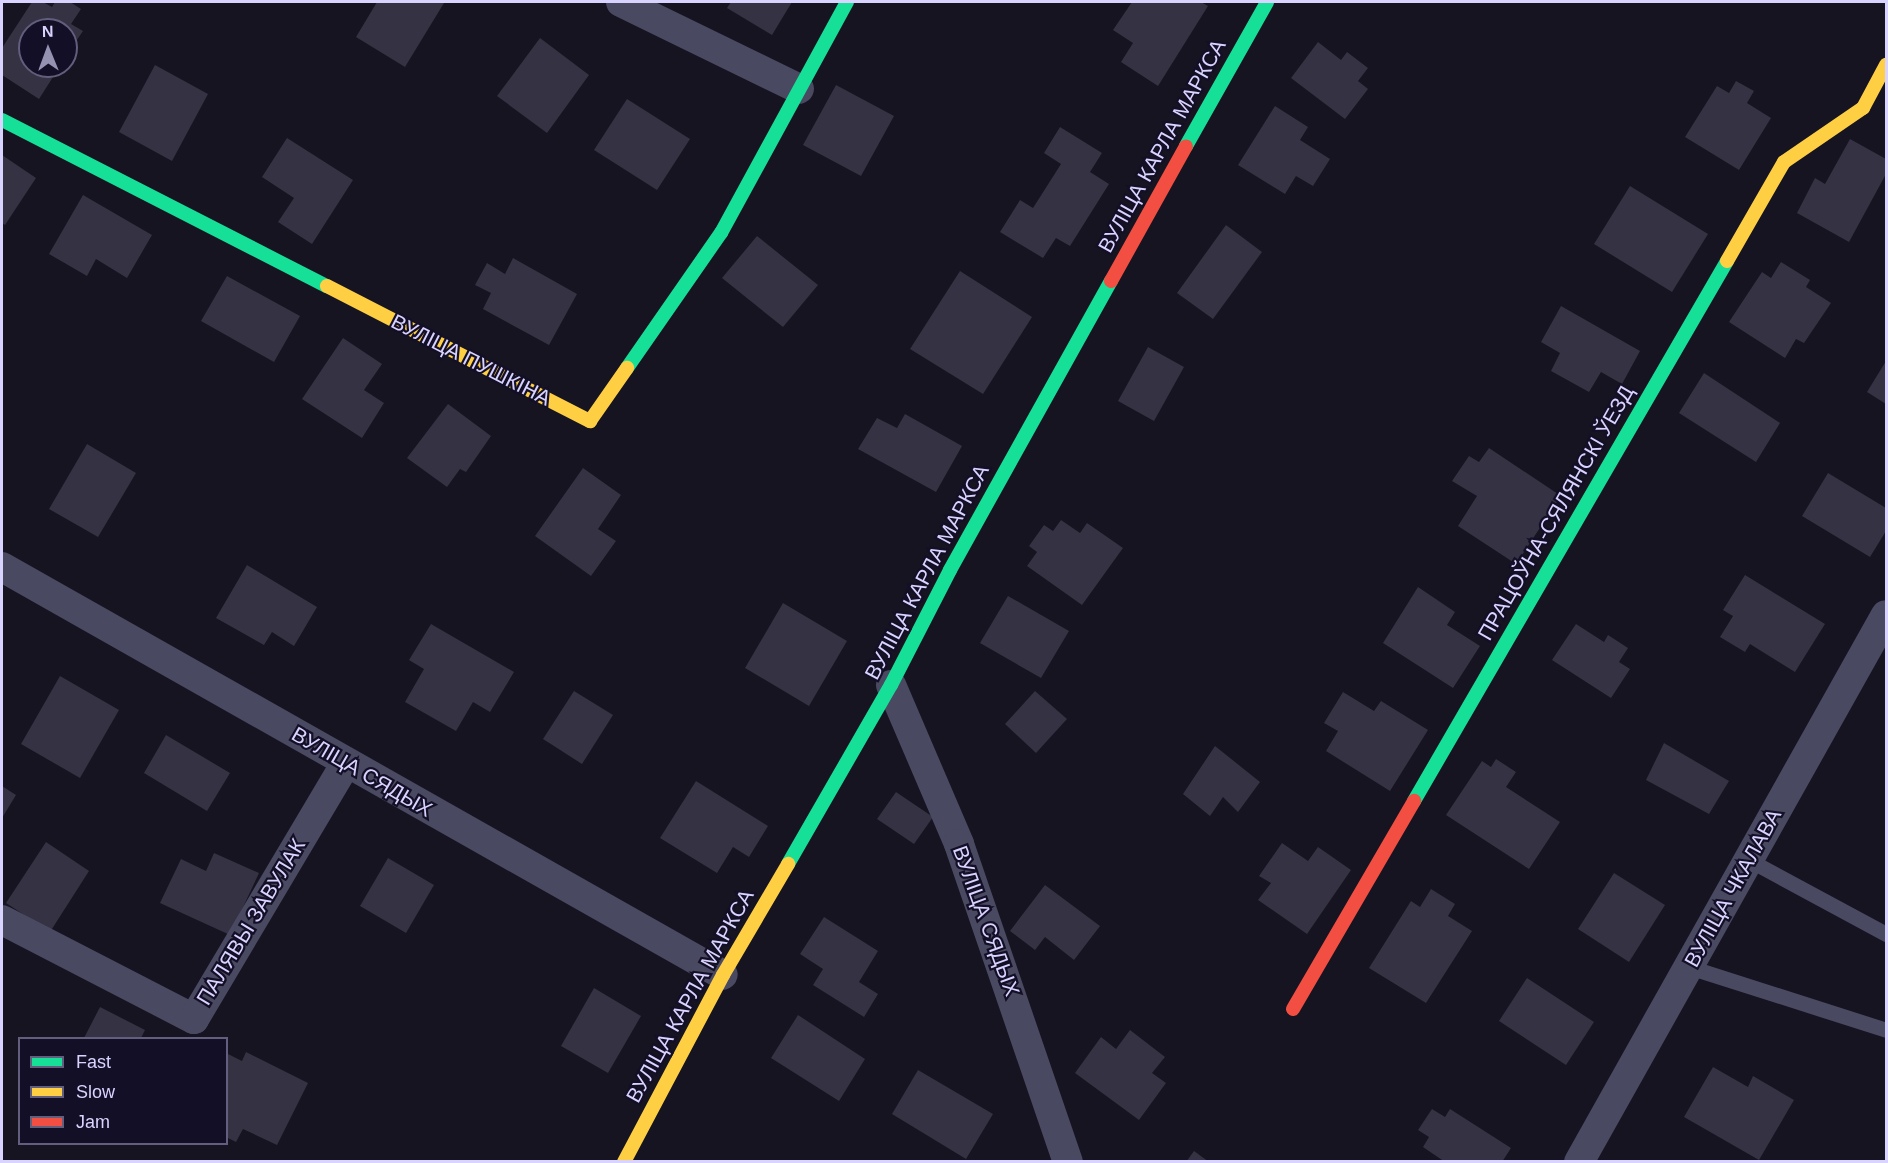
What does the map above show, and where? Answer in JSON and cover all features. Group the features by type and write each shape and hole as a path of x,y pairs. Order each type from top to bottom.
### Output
{"street":[{"path":"621,2 799,89"},
{"name":"ВУЛІЦА ПУШКІНА","path":"2,120 590,421 721,233 847,2"},
{"name":"ВУЛІЦА КАРЛА МАРКСА","path":"624,1161 723,975 891,685 950,570 1267,2"},
{"name":"ПРАЦОЎНА-СЯЛЯНСКІ ЎЕЗД","path":"1293,1009 1784,162 1863,108 1887,65"},
{"name":"ВУЛІЦА СЯДЫХ","path":"2,567 723,975"},
{"name":"ВУЛІЦА ЧКАЛАВА","path":"1579,1161 1887,615"},
{"name":"ВУЛІЦА СЯДЫХ","path":"891,685 959,844 1068,1161"},
{"name":"ПАЛЯВЫ ЗАВУЛАК","path":"2,920 194,1019 346,763"}],"lane":[{"path":"1749,860 1887,934"},
{"path":"1689,967 1887,1029"}],"building":[{"path":"32,2 43,2 52,7 55,2 70,2 81,9 75,18 22,18"},
{"path":"377,2 444,3 405,67 356,37"},
{"path":"731,2 792,2 772,35 727,8"},
{"path":"1132,2 1201,2 1208,6 1158,86 1121,62 1133,43 1113,30"},
{"path":"18,23 18,78 52,78 39,99 2,75 2,48"},
{"path":"78,28 83,31 78,38"},
{"path":"540,38 589,75 547,133 497,96"},
{"path":"1318,42 1341,60 1347,52 1368,68 1358,81 1368,89 1345,119 1291,78"},
{"path":"155,65 208,94 172,161 119,132"},
{"path":"1736,81 1754,91 1747,103 1771,118 1739,170 1685,137 1717,86 1729,93"},
{"path":"836,85 894,116 861,176 803,145"},
{"path":"627,99 690,139 657,190 594,150"},
{"path":"1275,106 1308,127 1300,140 1330,159 1313,186 1296,176 1285,194 1238,165"},
{"path":"1060,127 1102,153 1090,172 1109,184 1070,246 1056,238 1043,258 1000,232 1020,200 1033,208 1061,164 1044,153"},
{"path":"287,138 353,180 312,244 278,222 294,198 262,177"},
{"path":"1850,139 1886,159 1886,174 1849,242 1797,213 1815,178 1825,184"},
{"path":"2,155 36,178 5,225 2,223"},
{"path":"1630,186 1708,234 1672,292 1594,244"},
{"path":"83,195 152,235 127,278 96,259 87,276 49,254"},
{"path":"1226,225 1262,252 1213,319 1177,293"},
{"path":"757,236 818,285 783,327 722,278"},
{"path":"513,258 577,294 549,345 483,309 491,293 475,285 487,263 505,274"},
{"path":"1781,262 1810,280 1806,287 1831,303 1804,343 1796,339 1785,358 1729,322 1762,272 1771,278"},
{"path":"960,271 1032,317 983,394 910,349"},
{"path":"227,276 300,316 274,362 201,321"},
{"path":"1561,306 1640,351 1622,384 1601,372 1589,392 1551,371 1560,353 1541,342"},
{"path":"343,338 382,364 364,390 384,403 362,438 302,399"},
{"path":"1148,347 1184,367 1154,421 1118,401"},
{"path":"1886,361 1886,404 1867,392"},
{"path":"1704,373 1780,423 1756,462 1679,413"},
{"path":"448,404 491,436 466,472 460,469 447,487 407,458"},
{"path":"905,414 962,446 936,492 858,449 877,418 897,428"},
{"path":"87,444 136,473 98,537 49,509"},
{"path":"1489,448 1561,496 1516,564 1458,526 1477,496 1452,481 1469,456 1479,462"},
{"path":"583,468 621,495 598,529 616,541 591,576 535,536"},
{"path":"1828,473 1886,508 1886,531 1870,557 1802,516"},
{"path":"1061,520 1080,533 1087,523 1123,548 1082,605 1027,566 1037,552 1029,546 1044,525 1053,531"},
{"path":"247,565 317,607 294,646 272,632 264,645 216,618"},
{"path":"1745,575 1825,624 1795,672 1750,644 1745,652 1720,637 1733,616 1723,610"},
{"path":"1418,587 1455,612 1447,625 1480,646 1453,688 1383,643"},
{"path":"1008,596 1069,631 1041,678 980,643"},
{"path":"783,603 847,641 809,706 745,668"},
{"path":"431,624 514,672 490,712 473,702 456,731 405,702 424,669 409,660"},
{"path":"1576,624 1604,642 1608,635 1628,648 1619,662 1630,669 1611,698 1552,660"},
{"path":"60,676 119,710 80,778 21,744"},
{"path":"574,691 613,715 582,764 543,739"},
{"path":"1035,691 1067,719 1036,753 1005,724"},
{"path":"1343,692 1374,711 1381,701 1428,730 1390,791 1326,751 1338,731 1324,723"},
{"path":"166,735 230,773 207,811 144,773"},
{"path":"1664,743 1729,781 1709,814 1646,780"},
{"path":"1215,746 1260,782 1238,812 1223,797 1210,816 1183,794"},
{"path":"1496,759 1516,772 1506,787 1560,822 1529,869 1446,815 1482,761 1491,767"},
{"path":"696,781 768,826 749,857 733,847 717,873 660,838"},
{"path":"2,786 16,795 2,818"},
{"path":"896,792 933,817 914,844 877,819"},
{"path":"46,842 89,871 50,932 6,903"},
{"path":"1282,843 1308,861 1318,847 1351,870 1307,934 1258,900 1271,883 1259,876"},
{"path":"214,853 259,873 230,935 160,903 181,859 206,871"},
{"path":"388,858 434,885 406,933 360,906"},
{"path":"1614,873 1665,905 1629,962 1578,929"},
{"path":"1045,885 1100,926 1074,960 1045,937 1035,950 1010,931"},
{"path":"1431,889 1455,904 1448,916 1472,931 1426,1003 1369,968 1411,901 1420,907"},
{"path":"824,917 878,951 859,982 878,994 864,1017 813,985 823,969 800,954"},
{"path":"1527,978 1594,1022 1566,1065 1499,1021"},
{"path":"594,988 641,1016 608,1073 561,1046"},
{"path":"100,1007 145,1030 142,1037 85,1037"},
{"path":"798,1015 865,1059 839,1101 771,1058"},
{"path":"1130,1030 1165,1057 1152,1073 1166,1083 1139,1120 1075,1073 1101,1037 1116,1049"},
{"path":"246,1052 308,1083 277,1145 243,1129 236,1142 228,1138 228,1054 242,1061"},
{"path":"1713,1067 1748,1087 1753,1076 1794,1100 1759,1160 1684,1117"},
{"path":"918,1070 993,1114 966,1159 892,1114"},
{"path":"1432,1109 1445,1117 1450,1109 1511,1148 1502,1162 1445,1162 1423,1147 1429,1137 1418,1130"},
{"path":"1194,1151 1209,1162 1186,1162"}],"traffic: fast":[{"path":"627,368 721,233 847,2"},
{"path":"1186,146 1267,2"},
{"path":"2,120 327,286"},
{"path":"1414,801 1727,261"},
{"path":"788,864 891,685 950,570 1111,281"}],"traffic: slow":[{"path":"1727,261 1784,162 1863,108 1886,65"},
{"path":"327,286 590,421 627,368"},
{"path":"624,1162 723,975 788,864"}],"traffic: jam":[{"path":"1111,281 1186,146"},
{"path":"1293,1009 1414,801"}]}
